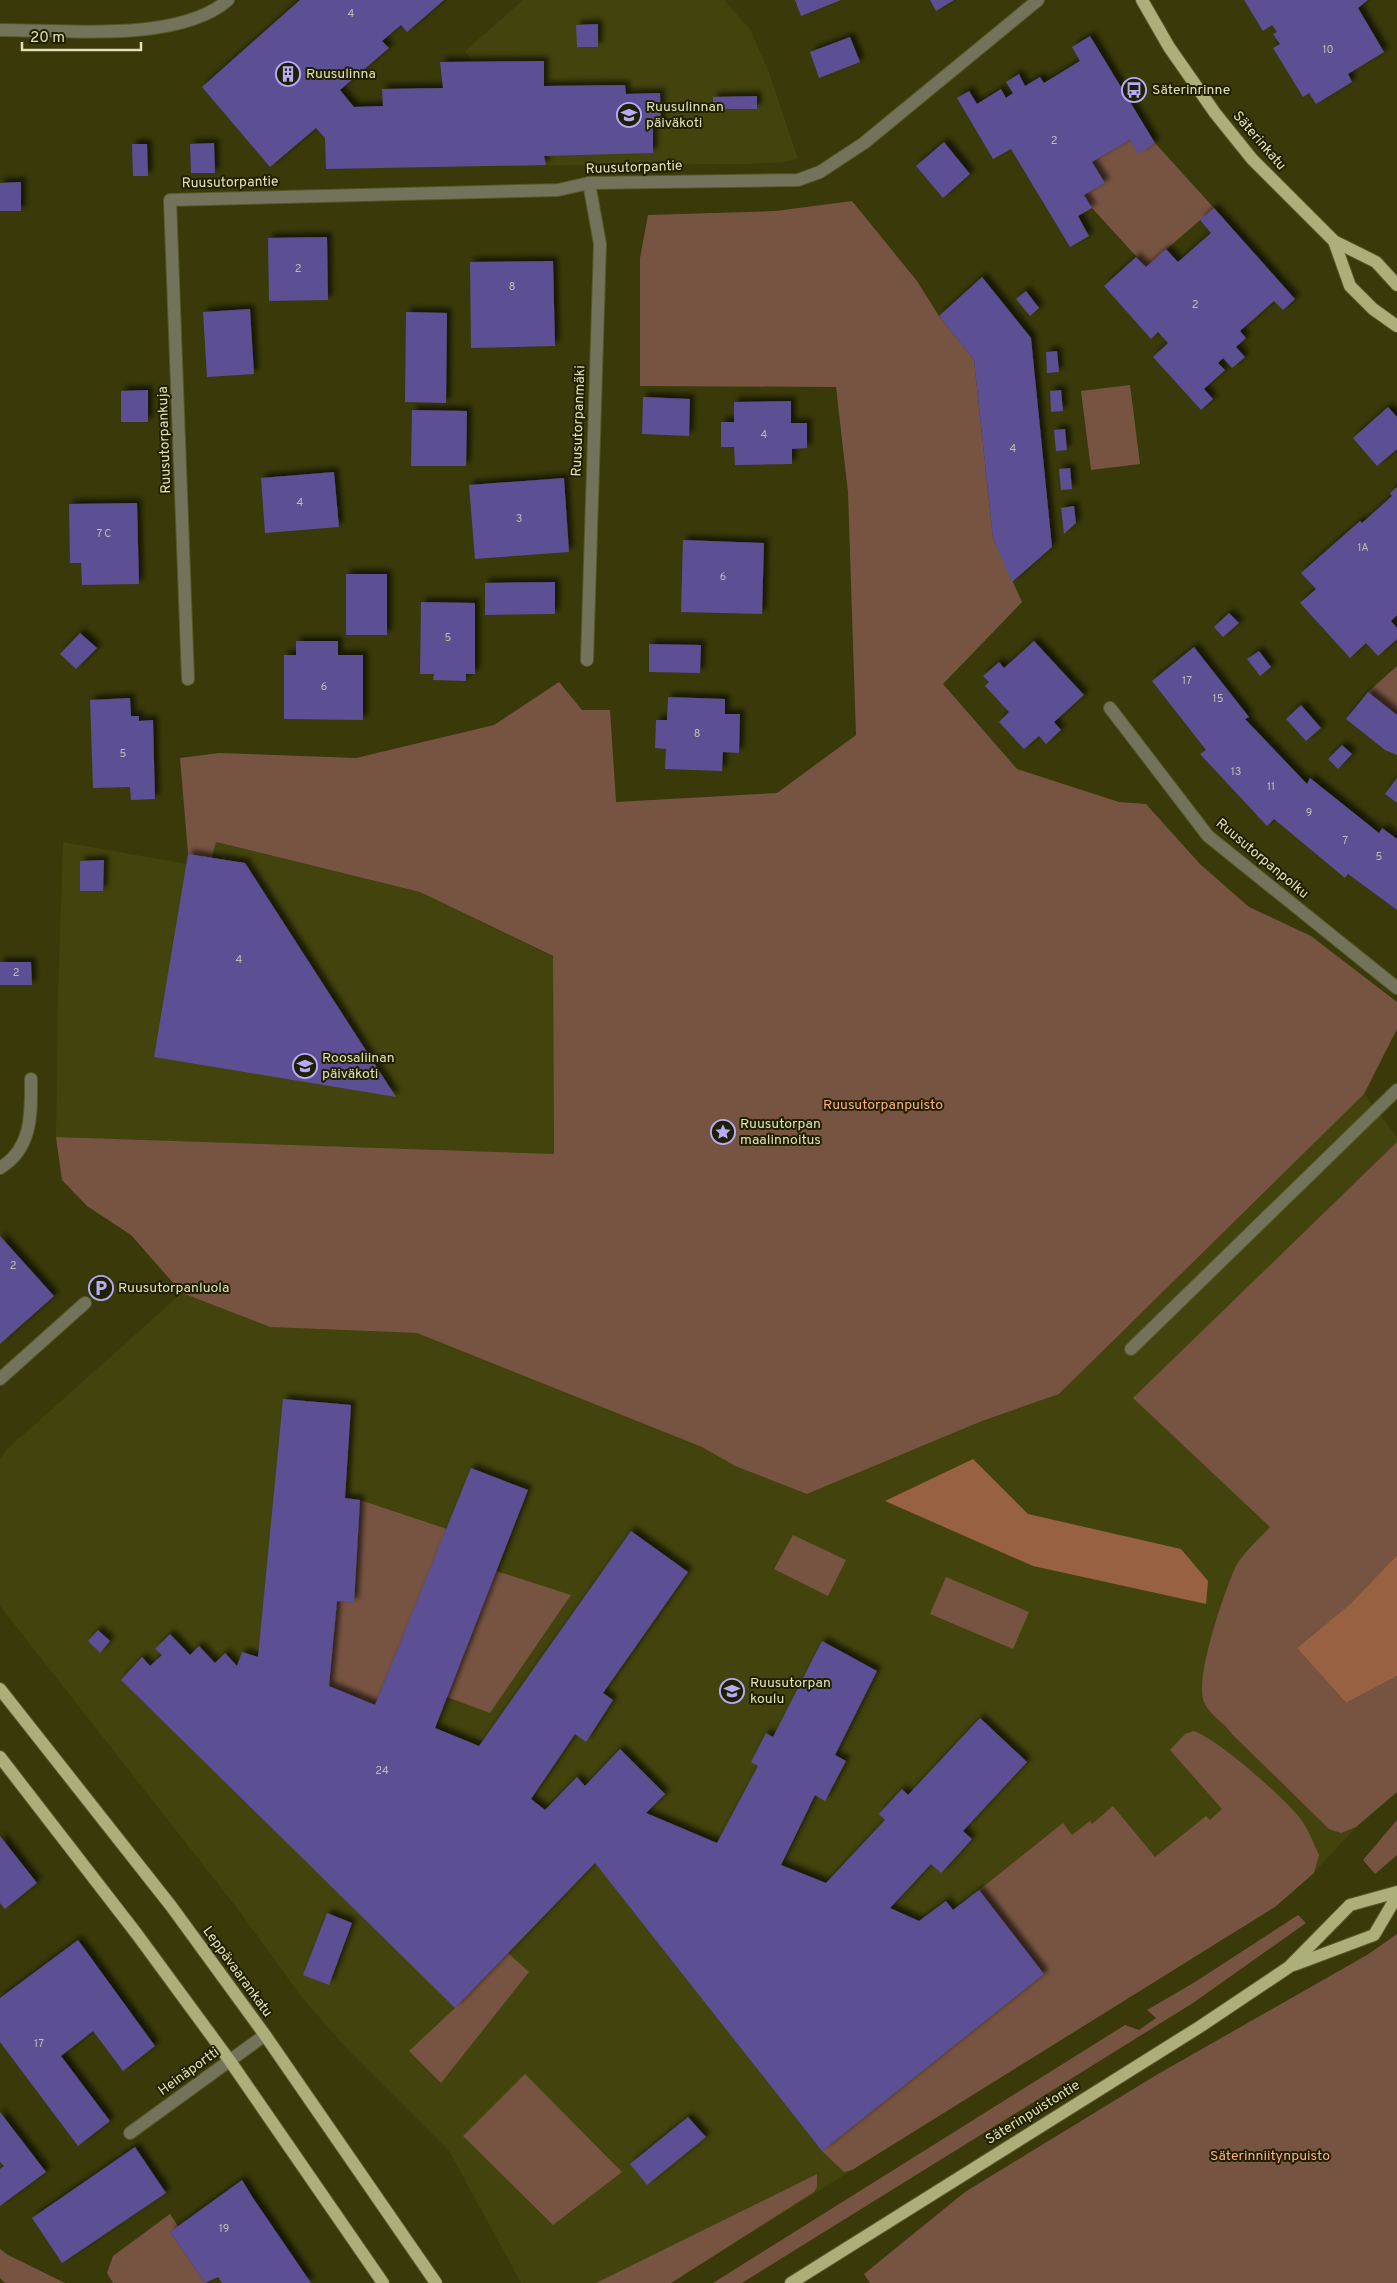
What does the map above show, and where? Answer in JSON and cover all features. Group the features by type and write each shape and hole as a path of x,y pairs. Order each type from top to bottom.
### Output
{"main road":[{"name":"Säterinkatu","path":"1142,0 1169,47 1252,159 1334,241 1376,262 1397,285"},
{"name":"Säterinkatu","path":"1334,241 1350,286 1373,310 1397,326"},
{"name":"Leppävaarankatu","path":"0,1689 171,1906 265,2035 436,2283"},
{"path":"0,1757 136,1933 230,2061 383,2283"},
{"name":"Säterinpuistontie","path":"791,2283 1201,2026 1289,1967 1350,1905 1397,1894"},
{"name":"Säterinpuistontie","path":"1289,1967 1374,1935 1397,1894"}],"street":[{"path":"0,30 140,31 170,26 218,9 228,0"},
{"name":"Ruusutorpantie","path":"170,200 558,190 589,183 798,180 820,172 864,143 1038,0"},
{"name":"Ruusutorpanmäki","path":"587,660 600,244 589,183"},
{"name":"Ruusutorpankuja","path":"170,200 188,679"},
{"name":"Ruusutorpanpolku","path":"1110,708 1208,836 1397,988"},
{"path":"0,1168 25,1144 31,1119 31,1079"},
{"path":"1130,1349 1397,1090"},
{"path":"0,1379 85,1303"},
{"name":"Heinäportti","path":"130,2134 265,2035"}],"shaded area":[{"name":"Ruusulinnan päiväkoti","path":"523,0 724,0 750,29 769,72 798,159 784,162 747,164 477,166 473,62 465,51"},
{"name":"Roosaliinan päiväkoti","path":"63,842 209,868 215,842 420,892 553,957 554,1155 56,1137"},
{"name":"Ruusutorpan koulu","path":"1364,1094 1397,1137 1397,1792 1356,1827 1314,1873 1275,1907 671,2283 521,2283 449,2151 346,2048 300,1995 240,1912 0,1606 0,1459 7,1449 182,1293 270,1327 417,1333 702,1447 735,1466 807,1494 982,1421 1059,1394"},
{"path":"973,1459 1028,1514 1181,1549 1208,1581 1206,1604 1033,1566 885,1501"},
{"path":"1397,1555 1397,1676 1346,1703 1297,1648 1350,1604"}],"green space":[{"path":"1130,140 1138,153 1155,143 1214,208 1146,267 1092,208 1084,195 1105,183 1092,162"},
{"name":"Ruusutorpanpuisto","path":"852,201 917,281 939,316 974,360 993,538 1022,602 943,684 1017,769 1119,802 1146,804 1200,864 1249,907 1311,936 1397,1002 1397,1029 1364,1094 1059,1394 982,1421 807,1494 735,1466 702,1447 417,1333 270,1327 182,1293 131,1235 87,1206 62,1180 56,1137 554,1154 553,956 420,892 216,842 209,868 189,865 180,758 219,753 356,758 494,725 559,682 582,710 610,710 616,802 777,793 856,735 848,492 836,387 640,386 640,258 648,215 776,211"},
{"path":"1130,385 1140,464 1091,470 1081,391"},
{"path":"1397,666 1397,715 1368,692"},
{"path":"1397,1142 1397,1555 1350,1604 1297,1648 1346,1703 1397,1676 1397,1792 1356,1827 1341,1833 1329,1829 1213,1715 1204,1702 1202,1691 1203,1675 1207,1656 1230,1580 1242,1558 1270,1527 1133,1398"},
{"path":"360,1500 447,1529 375,1705 329,1686 337,1601 354,1603"},
{"path":"793,1535 846,1560 828,1596 774,1569"},
{"path":"496,1571 571,1595 490,1713 447,1697"},
{"path":"946,1577 1029,1612 1013,1649 930,1614"},
{"path":"1194,1731 1205,1736 1249,1769 1299,1817 1308,1830 1319,1855 1314,1873 1275,1907 852,2170 844,2172 822,2151 1044,1974 979,1890 1063,1823 1072,1835 1090,1821 1092,1824 1113,1806 1155,1857 1206,1816 1210,1820 1222,1809 1170,1750 1185,1734"},
{"path":"1397,1820 1397,1855 1375,1874 1363,1860"},
{"path":"1298,1915 1306,1923 1193,2003 742,2283 713,2283 1125,2025 1139,2030 1156,2018 1147,2010 1195,1982"},
{"name":"Säterinniitynpuisto","path":"1397,1934 1397,2283 870,2283 864,2274 965,2192 1158,2074 1367,1955"},
{"path":"508,1953 529,1972 441,2083 409,2051 455,2008"},
{"path":"525,2074 622,2172 553,2225 463,2136"},
{"path":"817,2174 817,2187 814,2192 671,2283 596,2283"},
{"path":"170,2214 178,2226 170,2232 205,2283 113,2283 107,2273 113,2256"},
{"path":"0,2249 8,2255 65,2283 5,2283 0,2278"}],"building":[{"name":"Ruusulinna","path":"300,0 444,0 407,32 401,25 382,41 389,48 340,90 354,107 383,106 382,89 443,88 440,62 544,61 544,86 625,85 626,94 660,93 661,127 653,127 653,153 544,156 546,165 326,169 325,138 316,128 270,167 202,87"},
{"path":"795,0 841,0 801,16"},
{"path":"930,0 954,0 936,11"},
{"path":"1244,0 1368,0 1358,8 1384,52 1348,74 1352,82 1316,104 1309,93 1303,97 1273,48 1280,44 1273,34 1277,32 1272,25 1263,31"},
{"path":"598,24 598,47 577,47 576,25"},
{"path":"1090,36 1155,143 1138,154 1130,140 1092,162 1105,183 1084,195 1092,208 1078,216 1089,236 1070,247 1011,149 993,159 957,98 969,91 977,104 1001,89 1006,98 1013,93 1006,82 1019,74 1025,86 1040,77 1044,83 1080,61 1072,47"},
{"path":"850,37 860,62 819,78 810,52"},
{"path":"757,96 757,109 713,109 713,97"},
{"path":"944,142 970,174 943,198 916,166"},
{"path":"214,143 215,173 191,173 190,144"},
{"path":"132,144 147,144 148,176 133,176"},
{"path":"21,182 21,211 0,211 0,183"},
{"path":"1214,208 1295,299 1283,310 1274,301 1240,331 1246,338 1236,347 1245,357 1232,368 1223,358 1218,363 1225,370 1204,389 1213,399 1201,410 1153,357 1168,343 1158,332 1151,339 1104,286 1136,257 1146,267 1166,249 1178,262 1211,233 1200,220"},
{"path":"327,237 328,300 269,301 268,238"},
{"path":"553,261 555,346 471,348 470,262"},
{"path":"982,277 1031,338 1052,547 1012,582 993,538 974,360 939,316"},
{"path":"1026,291 1039,308 1030,316 1016,299"},
{"path":"250,309 254,374 207,377 203,312"},
{"path":"406,312 447,313 446,403 405,402"},
{"path":"1057,351 1059,372 1047,373 1046,352"},
{"path":"148,390 148,422 121,422 121,391"},
{"path":"1061,390 1063,411 1051,412 1050,391"},
{"path":"643,397 690,399 689,436 642,434"},
{"path":"791,401 791,423 807,423 807,448 792,449 792,464 735,465 734,447 721,447 721,422 734,422 734,402"},
{"path":"1388,407 1397,417 1397,449 1377,466 1353,438"},
{"path":"412,410 467,411 466,466 411,466"},
{"path":"1065,429 1067,450 1056,451 1054,430"},
{"path":"1070,468 1072,489 1061,490 1059,469"},
{"path":"334,472 339,527 265,533 261,478"},
{"path":"564,478 569,552 475,559 469,485"},
{"path":"1397,487 1397,615 1391,621 1397,628 1397,639 1378,656 1366,643 1350,658 1300,603 1316,589 1301,573 1360,521 1362,523 1392,496 1390,493"},
{"path":"137,503 139,584 82,585 81,563 70,563 69,504"},
{"path":"1074,506 1076,523 1064,534 1061,508"},
{"path":"683,540 764,543 762,614 681,612"},
{"path":"346,574 387,574 387,635 346,635"},
{"path":"555,582 555,614 485,615 485,583"},
{"path":"421,602 475,603 475,674 466,674 466,681 433,680 434,674 420,674"},
{"path":"1229,613 1239,623 1223,637 1214,627"},
{"path":"80,633 97,648 76,669 60,654"},
{"path":"296,641 338,641 338,655 363,655 363,720 284,719 284,655 296,655"},
{"path":"1034,641 1084,695 1054,722 1061,730 1046,744 1039,736 1024,749 999,722 1009,712 985,686 989,682 983,676 999,662 1004,668"},
{"path":"649,644 701,645 700,673 649,672"},
{"path":"1194,647 1249,717 1245,719 1307,784 1310,778 1379,833 1382,828 1397,839 1397,910 1348,874 1345,878 1274,819 1267,826 1200,754 1206,750 1152,681"},
{"path":"1259,651 1271,667 1260,676 1247,659"},
{"path":"1368,692 1397,715 1397,755 1385,750 1346,719"},
{"path":"668,697 725,699 725,714 740,714 739,753 723,752 722,771 665,769 666,749 655,748 656,720 667,720"},
{"path":"130,698 131,716 139,716 139,721 153,720 155,799 131,800 130,787 93,788 90,700"},
{"path":"1301,705 1321,728 1306,741 1286,719"},
{"path":"1342,745 1352,754 1338,769 1328,759"},
{"path":"1397,778 1397,803 1385,794"},
{"path":"188,854 245,863 396,1097 154,1057"},
{"path":"104,860 103,891 80,891 80,861"},
{"path":"0,962 31,962 32,985 0,985"},
{"path":"0,1236 54,1296 0,1344"},
{"path":"283,1399 351,1405 345,1498 360,1500 354,1603 337,1601 329,1686 375,1705 471,1468 528,1490 435,1728 479,1746 631,1531 688,1572 603,1693 613,1700 586,1742 575,1734 531,1799 545,1810 577,1777 585,1786 620,1749 665,1794 646,1813 717,1843 758,1766 751,1762 766,1733 773,1737 822,1641 877,1671 835,1755 846,1761 825,1801 815,1795 781,1865 826,1883 885,1820 879,1814 902,1789 908,1795 980,1718 1027,1762 963,1831 972,1839 941,1873 931,1864 890,1908 919,1921 946,1901 953,1910 979,1890 1044,1974 822,2151 595,1863 455,2008 121,1680 142,1657 150,1666 162,1655 155,1649 170,1634 190,1655 199,1646 215,1663 225,1653 237,1666 242,1652 258,1657"},
{"path":"98,1630 110,1641 100,1653 88,1641"},
{"path":"0,1836 37,1883 5,1909 0,1903"},
{"path":"327,1913 352,1923 329,1985 303,1975"},
{"path":"78,1940 155,2046 123,2071 93,2031 61,2056 110,2121 78,2146 0,2042 0,1998"},
{"path":"0,2112 46,2172 0,2206 0,2169 4,2166 0,2162"},
{"path":"688,2117 706,2137 647,2185 630,2164"},
{"path":"135,2147 166,2193 62,2263 32,2218"},
{"path":"242,2180 311,2283 222,2283 218,2277 205,2283 170,2232"}],"place":[{"name":"Ruusulinna","path":"288,74"},
{"name":"Säterinrinne","path":"1134,90"},
{"name":"Ruusulinnan päiväkoti","path":"629,115"},
{"name":"Roosaliinan päiväkoti","path":"305,1066"},
{"name":"Ruusutorpan maalinnoitus","path":"723,1132"},
{"name":"Ruusutorpanluola","path":"101,1288"},
{"name":"Ruusutorpan koulu","path":"732,1691"}]}
